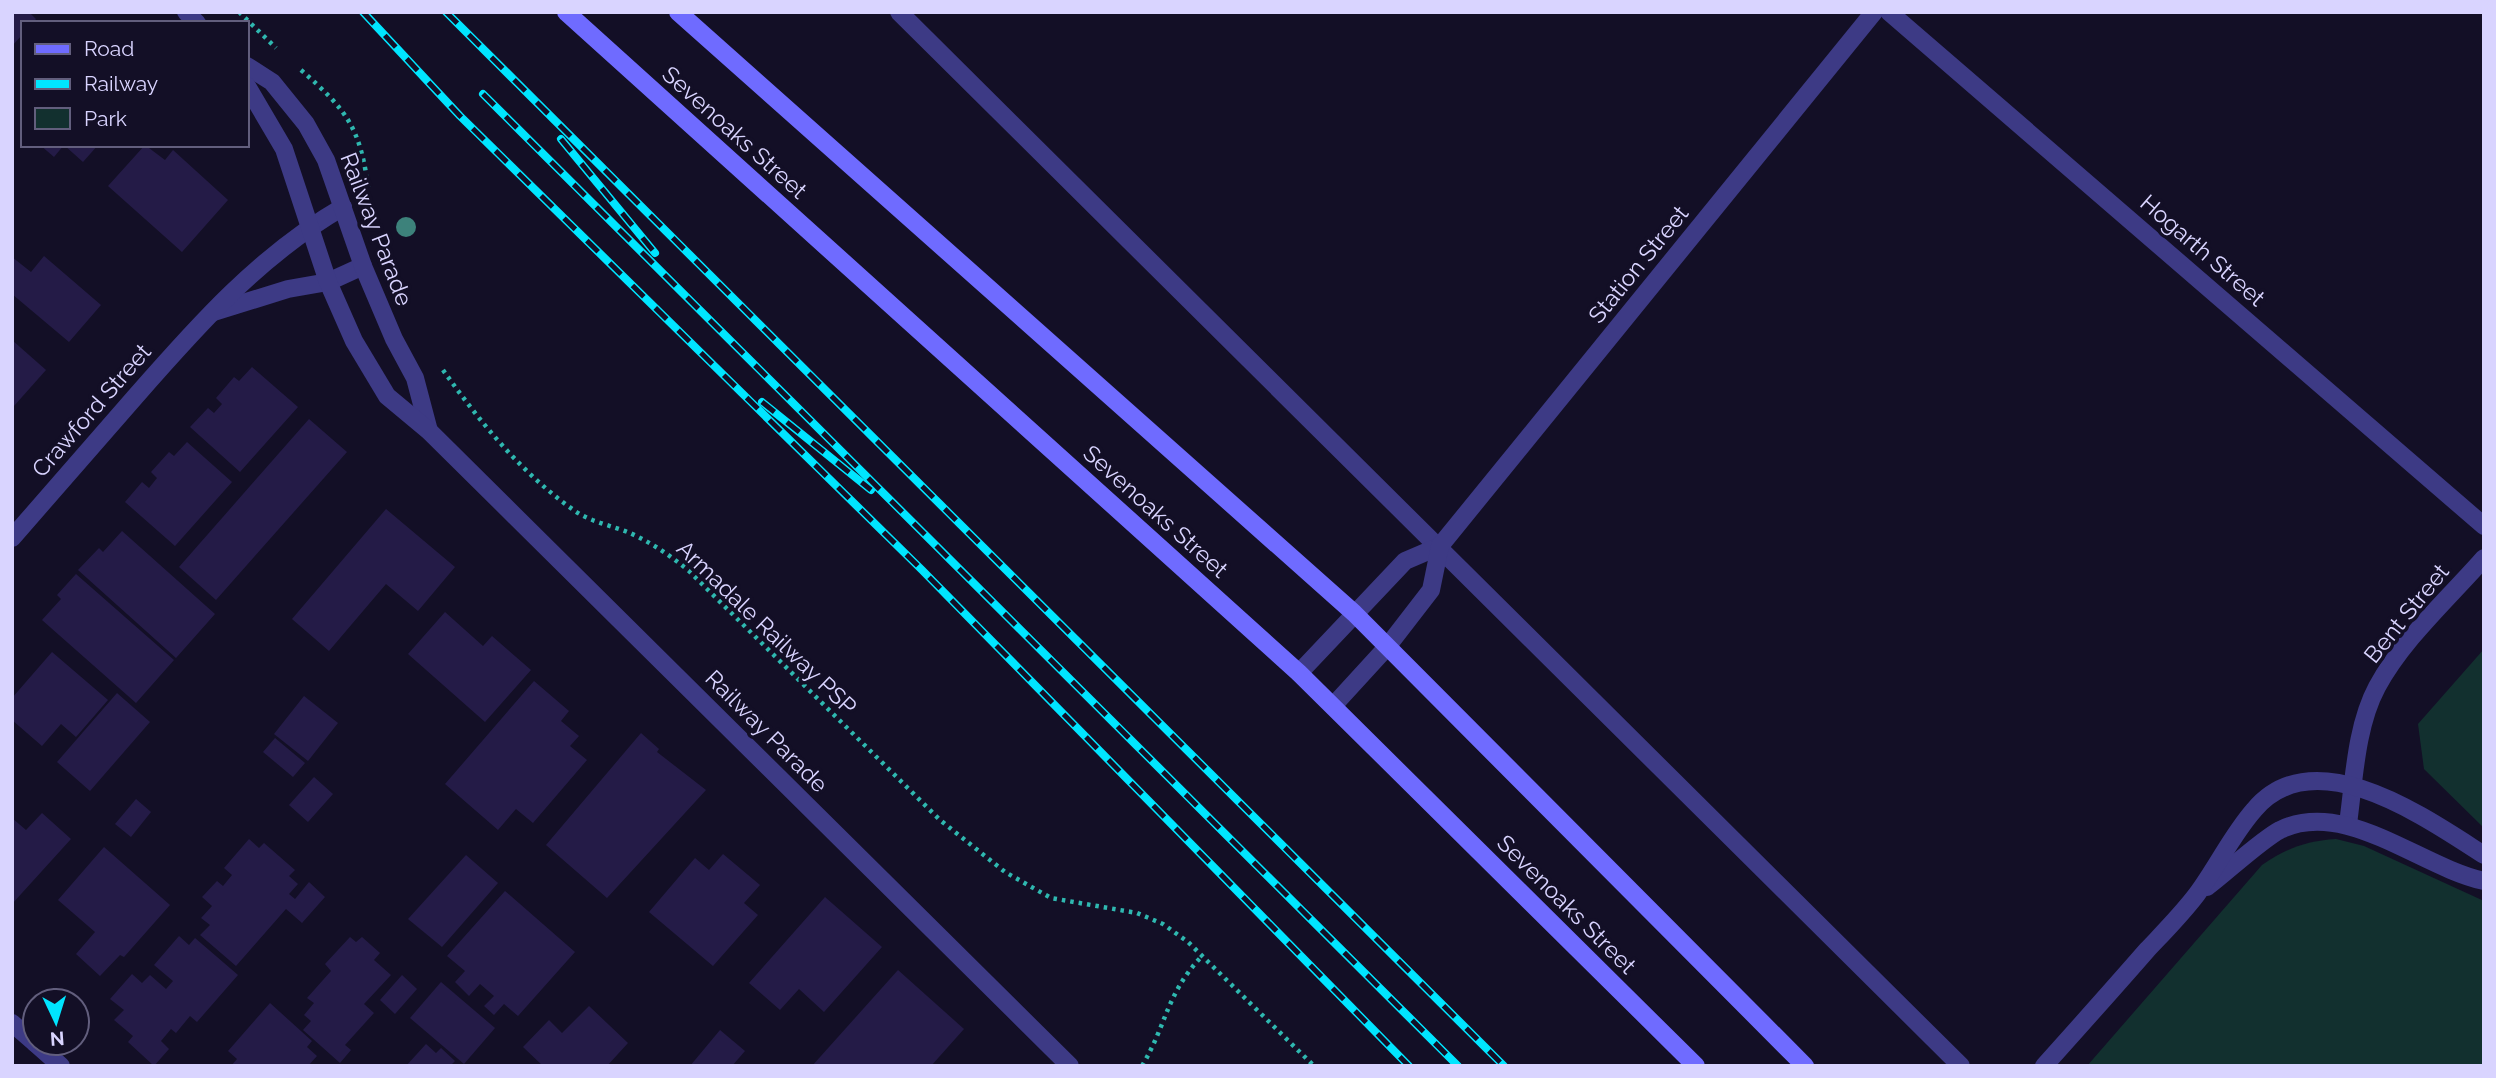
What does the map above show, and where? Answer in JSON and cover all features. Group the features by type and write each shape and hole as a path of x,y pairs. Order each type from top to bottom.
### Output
{"main road":[{"name":"Sevenoaks Street","path":"566,12 1299,673 1696,1066"},
{"path":"678,12 1354,613 1805,1066"}],"street":[{"path":"899,12 1961,1066"},
{"name":"Station Street","path":"1333,706 1387,647 1431,590 1440,546 1874,12"},
{"name":"Hogarth Street","path":"1889,12 2484,526"},
{"name":"Railway Parade","path":"248,67 272,82 306,124 326,160 363,266 394,339 415,378 429,431"},
{"name":"Railway Parade","path":"248,88 284,149 328,282 354,341 387,396 429,431 1070,1066"},
{"name":"Crawford Street","path":"12,538 207,314 310,227 343,207"},
{"path":"207,314 288,289 328,282 363,266"},
{"name":"Station Street","path":"1299,673 1405,561 1440,546"},
{"name":"Bent Street","path":"2348,824 2365,721 2376,689 2394,661 2484,558"},
{"path":"2045,1066 2196,895 2255,808 2276,792 2297,783 2353,785 2395,802 2484,855"},
{"path":"2196,895 2278,831 2312,821 2348,824 2456,875 2484,881"}],"path":[{"path":"239,12 286,57"},
{"path":"295,65 346,112 360,145 370,197"},
{"name":"Armadale Railway PSP","path":"436,360 484,425 527,471 578,513 631,533 667,552 940,820 1005,872 1051,898 1117,909 1154,920 1188,942 1314,1066"},
{"path":"1142,1066 1157,1041 1165,1009 1183,976 1202,956"}],"green space":[{"path":"2484,649 2484,828 2424,769 2418,724"},
{"path":"2336,839 2364,846 2484,901 2484,1066 2087,1066 2262,865 2297,846"}],"building":[{"path":"12,12 29,12 36,19 21,21 21,36 12,46"},
{"path":"42,147 62,147 54,157"},
{"path":"66,147 96,147 83,162"},
{"path":"143,147 148,147 165,160 173,150 228,200 182,252 108,186"},
{"path":"44,256 101,305 69,342 12,294 12,257 31,272"},
{"path":"12,340 46,370 14,406 12,405"},
{"path":"252,367 298,407 240,472 190,427 208,408 214,413 222,404 216,398 234,377 239,381"},
{"path":"309,419 347,452 216,600 179,567"},
{"path":"187,442 232,482 175,546 125,502 142,482 149,488 157,478 151,472 169,452 174,456"},
{"path":"386,509 455,567 418,611 386,584 329,651 292,619"},
{"path":"122,531 215,614 176,658 78,570 99,548 103,552"},
{"path":"76,574 174,660 136,703 42,620 61,599 57,595"},
{"path":"445,612 483,646 492,636 531,670 485,722 408,654"},
{"path":"52,652 108,700 76,737 61,724 42,746 12,720 12,698"},
{"path":"534,681 569,711 561,721 579,736 570,746 587,760 533,823 516,809 498,830 445,784"},
{"path":"117,693 150,722 90,791 57,762"},
{"path":"304,696 338,723 308,761 274,734"},
{"path":"641,733 659,749 657,752 706,790 607,898 546,845"},
{"path":"275,738 305,763 293,777 263,752"},
{"path":"314,777 333,794 308,822 289,805"},
{"path":"136,799 151,812 131,837 115,824"},
{"path":"42,813 71,839 12,904 12,818 26,830"},
{"path":"249,839 259,848 264,843 295,870 289,876 298,884 289,894 295,899 309,882 325,897 302,923 286,909 236,966 200,935 210,925 201,918 212,906 202,897 217,881 223,886 232,875 224,868"},
{"path":"104,847 170,905 124,957 120,955 100,976 76,954 95,932 58,900"},
{"path":"723,854 760,885 744,903 758,915 713,966 649,912 695,858 709,870"},
{"path":"466,855 498,883 442,947 408,919"},
{"path":"505,891 575,952 518,1016 504,1004 494,1015 484,1006 494,996 480,984 469,996 455,982 465,971 447,956"},
{"path":"825,897 882,947 824,1012 799,989 780,1010 749,983"},
{"path":"179,936 189,945 195,938 238,975 197,1022 190,1016 176,1033 171,1029 161,1041 169,1049 154,1066 128,1042 133,1036 114,1020 124,1010 110,999 132,974 142,983 150,975 166,989 173,981 154,965"},
{"path":"350,937 356,942 362,937 380,953 374,960 391,975 364,1004 374,1013 345,1045 351,1050 340,1063 303,1030 311,1021 304,1015 314,1003 307,998 331,971 325,964"},
{"path":"898,970 964,1029 931,1066 812,1066"},
{"path":"402,975 417,989 395,1014 380,1000"},
{"path":"441,982 495,1028 464,1064 410,1018"},
{"path":"270,1003 312,1041 307,1047 317,1056 308,1066 231,1066 237,1059 228,1051"},
{"path":"589,1006 628,1043 607,1066 543,1066 523,1047 549,1020 562,1033"},
{"path":"720,1030 745,1051 732,1066 690,1066"},
{"path":"426,1044 436,1053 441,1048 455,1061 450,1066 406,1066"}],"railway":[{"path":"363,12 460,116 922,570 1409,1066"},
{"path":"446,12 1504,1066"},
{"path":"483,94 1458,1066"},
{"path":"561,139 655,253"},
{"path":"762,402 871,490"}]}
